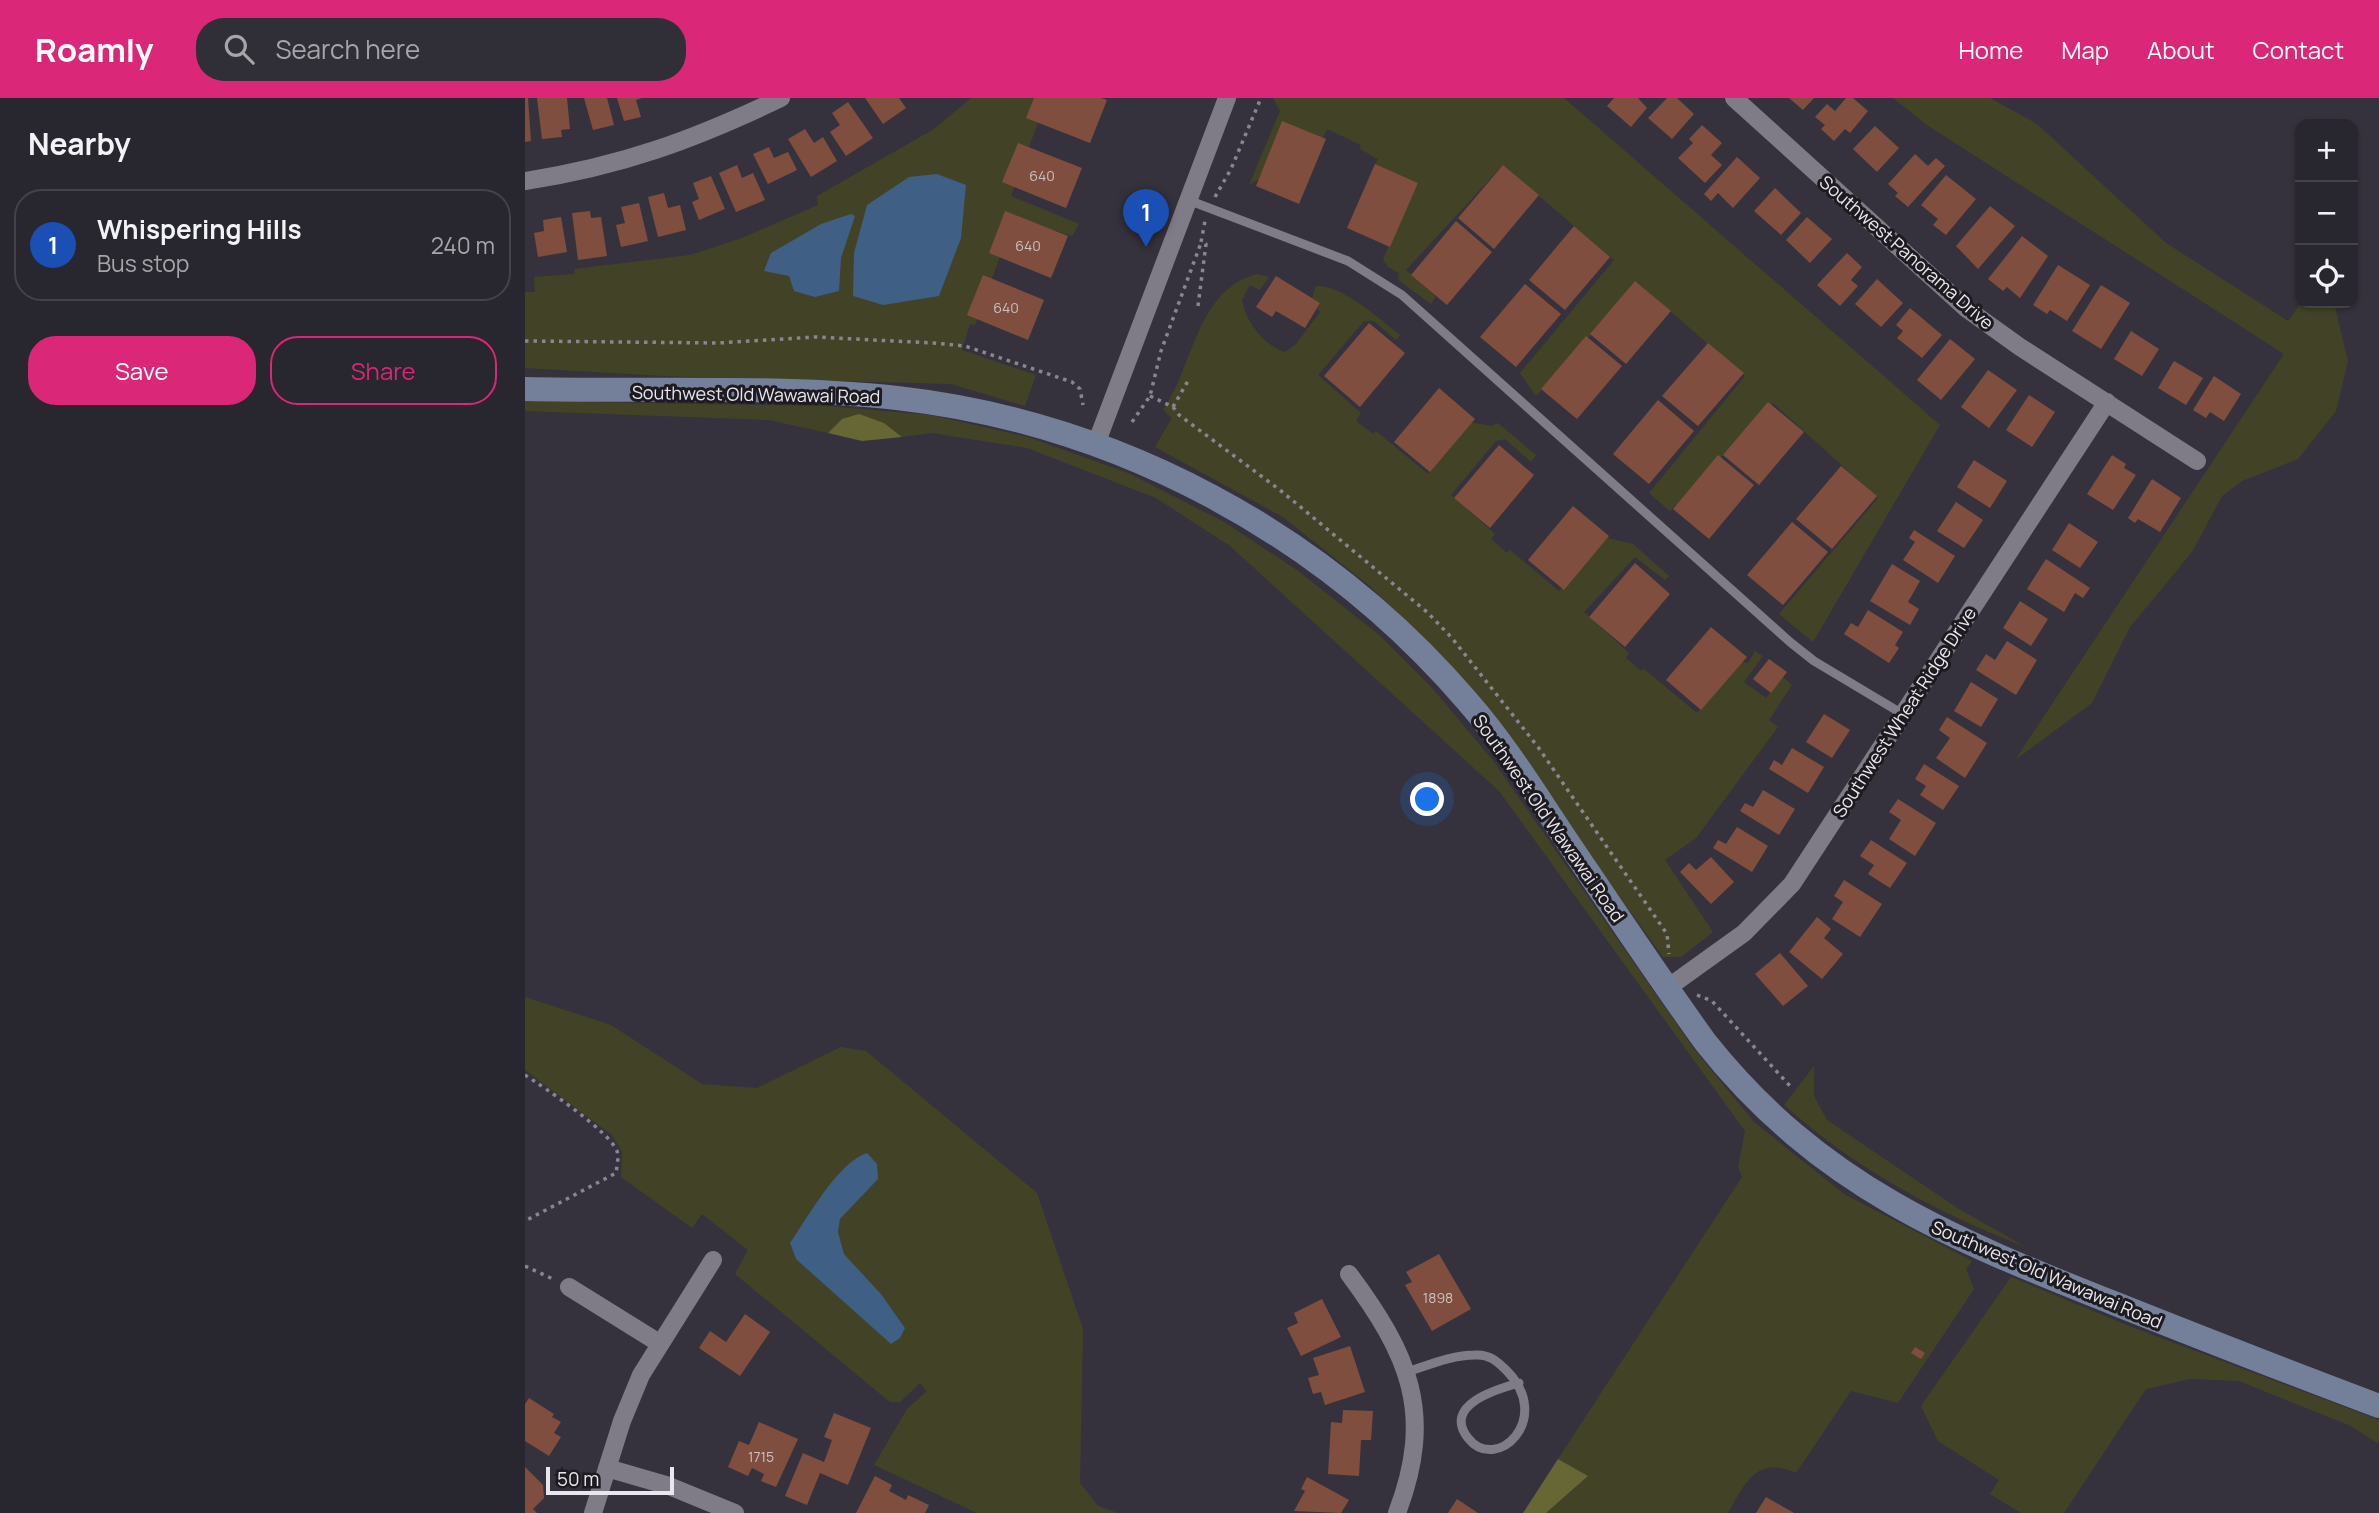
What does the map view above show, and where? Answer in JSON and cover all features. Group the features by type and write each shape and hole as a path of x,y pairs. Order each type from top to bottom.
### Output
{"main road":[{"name":"Southwest Old Wawawai Road","path":"525,389 828,393 895,398 1014,419 1096,444 1149,464 1265,525 1322,565 1424,653 1470,704 1513,761 1667,989 1730,1073 1819,1156 1901,1210 2005,1260 2379,1406"}],"street":[{"path":"525,181 626,161 710,131 781,98"},
{"path":"1096,444 1227,98"},
{"name":"Southwest Panorama Drive","path":"1734,98 1967,309 2197,461"},
{"name":"Southwest Wheat Ridge Drive","path":"1667,989 1744,933 1792,884 2107,402"},
{"path":"593,1513 641,1375 713,1260"},
{"path":"1349,1274 1383,1320 1407,1372 1415,1425 1414,1451 1397,1513"},
{"path":"569,1287 659,1343"},
{"path":"607,1468 669,1486 735,1513"}],"lane":[{"path":"1188,200 1348,261 1402,295 1790,642 1902,713"},
{"path":"1407,1372 1452,1358 1476,1354 1495,1359 1519,1383 1525,1400 1524,1425 1512,1440 1497,1449 1479,1447 1468,1438 1462,1425 1466,1408 1491,1390 1519,1383"}],"path":[{"path":"1132,422 1150,396 1161,351 1201,242 1209,208 1231,169 1261,98"},
{"path":"1198,306 1206,244 1201,242"},
{"path":"525,341 718,343 815,337 965,346 1072,382 1080,389 1083,405"},
{"path":"1173,407 1189,379"},
{"path":"1693,994 1712,1001 1790,1086"},
{"path":"525,1075 576,1111 612,1142 618,1154 616,1172 525,1221"},
{"path":"525,1266 569,1287"}],"green space":[{"path":"971,98 1047,98 1011,196 1079,224 1072,236 1014,218 975,325 970,324 962,350 1036,375 1025,406 951,384 664,376 525,368 525,292 535,292 534,277 575,274 574,269 690,255 742,238 818,205 817,196 934,129"},
{"path":"1273,98 1564,98 1940,425 1813,642 1779,614 1878,498 1773,403 1670,511 1649,493 1745,376 1638,283 1536,396 1520,373 1614,260 1503,165 1406,270 1436,296 1431,304 1398,280 1399,273 1388,267 1383,259 1418,183 1375,164 1378,159 1360,149 1361,145 1327,129 1323,138 1280,127 1259,179 1249,185 1280,111"},
{"path":"1893,98 1990,98 2037,124 2166,243 2288,321 2297,308 2335,308 2348,361 2336,411 2298,459 2242,481 2222,496 2192,552 2130,627 2092,703 2015,760 2284,354 1927,125"},
{"path":"1257,274 1269,277 1260,290 1250,285 1242,300 1244,308 1257,332 1277,349 1285,352 1296,344 1320,312 1317,309 1320,303 1312,298 1316,286 1326,287 1349,297 1400,335 1396,340 1374,321 1364,321 1318,375 1361,413 1356,421 1373,434 1376,431 1428,474 1469,422 1492,426 1498,423 1536,455 1531,462 1505,439 1496,441 1451,495 1495,534 1491,539 1507,553 1510,550 1559,591 1603,537 1633,544 1669,576 1665,580 1635,557 1584,612 1629,653 1626,658 1641,671 1644,669 1697,713 1740,662 1748,663 1755,651 1763,656 1744,682 1766,698 1783,677 1792,685 1769,720 1778,727 1696,838 1665,860 1713,932 1681,957 1663,957 1466,683 1371,587 1283,517 1155,447 1172,418 1163,410 1209,312 1221,296 1237,283"},
{"path":"525,401 825,406 931,415 1028,437 1128,473 1226,523 1298,571 1378,634 1432,688 1494,762 1694,1049 1754,1122 1844,1194 1972,1261 1966,1269 1974,1289 1898,1403 1851,1391 1796,1473 1783,1468 1771,1467 1762,1470 1747,1482 1728,1513 1546,1513 1588,1476 1558,1459 1742,1177 1738,1167 1745,1131 1499,791 1230,546 1156,498 1027,448 931,433 902,437 884,423 842,419 828,433 769,420 525,411"},
{"path":"525,997 611,1025 702,1084 757,1088 841,1047 866,1051 1037,1193 1083,1329 1080,1483 1098,1506 1118,1513 977,1513 874,1465 907,1409 927,1391 920,1383 900,1402 890,1402 735,1274 748,1250 702,1214 692,1228 621,1177 622,1152 612,1135 525,1070","holes":["835,1179 878,1179 840,1219 838,1232 844,1254 881,1294 905,1328 796,1259 790,1243"]},
{"path":"1814,1066 1814,1096 1827,1120 1959,1209 2026,1247 1929,1204 1899,1187 1840,1149 1784,1105"},
{"path":"2011,1277 2129,1326 2379,1420 2379,1444 2351,1426 2239,1381 2190,1379 2146,1389 2064,1513 2021,1513 1990,1494 1999,1480 1938,1441 1921,1406"}],"shaded area":[{"path":"859,414 884,423 902,437 862,441 828,433 842,419"},
{"path":"1558,1459 1588,1476 1546,1513 1523,1513"}],"water":[{"path":"937,174 966,185 961,238 939,296 883,305 853,296 854,253 867,205 909,177"},
{"path":"851,214 855,216 841,258 839,291 815,297 794,291 789,276 764,271 771,253 821,224"},
{"path":"867,1153 877,1164 878,1179 840,1219 838,1232 844,1254 881,1294 905,1328 900,1338 891,1344 796,1259 790,1243 845,1167"}],"building":[{"path":"525,98 528,98 531,141 525,142"},
{"path":"537,98 567,98 570,129 561,130 562,137 542,139"},
{"path":"584,98 607,98 614,125 593,130"},
{"path":"617,98 642,98 636,100 641,117 624,121"},
{"path":"865,98 899,98 906,108 883,124"},
{"path":"1034,98 1107,100 1090,143 1026,118"},
{"path":"1614,98 1638,98 1647,108 1631,127 1607,106"},
{"path":"1667,98 1677,98 1694,114 1672,139 1648,118"},
{"path":"1789,98 1814,98 1803,110"},
{"path":"1846,98 1853,98 1868,111 1850,133 1845,129 1834,141 1821,129 1825,125 1815,117 1827,104 1835,111"},
{"path":"848,102 873,138 846,156 830,132 840,125 832,113"},
{"path":"1282,121 1326,139 1299,204 1256,186"},
{"path":"1702,125 1722,143 1711,155 1722,165 1705,183 1678,158 1693,143 1689,139"},
{"path":"1875,126 1899,148 1877,172 1853,149"},
{"path":"805,129 814,143 823,137 837,161 811,177 788,139"},
{"path":"1018,143 1082,168 1066,208 1002,182"},
{"path":"769,147 774,158 788,152 797,170 768,184 753,154"},
{"path":"1915,154 1928,166 1936,158 1945,166 1908,207 1895,196 1898,193 1888,184"},
{"path":"1737,157 1760,178 1733,208 1718,193 1711,201 1704,194"},
{"path":"1375,164 1418,183 1390,247 1347,228"},
{"path":"737,165 742,178 753,173 765,200 736,212 719,173"},
{"path":"1503,165 1539,195 1494,249 1458,218"},
{"path":"1946,175 1976,199 1946,235 1933,225 1938,219 1921,205"},
{"path":"711,176 725,209 699,220 692,202 699,199 693,183"},
{"path":"1775,188 1801,213 1781,235 1754,211"},
{"path":"664,193 668,208 680,205 686,230 658,237 648,197"},
{"path":"639,203 648,241 621,247 616,225 625,223 621,207"},
{"path":"1990,206 2015,226 1978,269 1956,246"},
{"path":"590,211 591,218 601,217 607,256 578,260 572,213"},
{"path":"1005,211 1068,236 1051,278 989,253"},
{"path":"561,217 567,252 538,257 534,233 544,231 543,220"},
{"path":"1807,217 1832,239 1810,263 1786,240"},
{"path":"1456,221 1492,252 1447,305 1411,275"},
{"path":"1574,226 1610,257 1565,310 1529,280"},
{"path":"2022,236 2048,256 2020,298 2007,287 2003,291 1988,279"},
{"path":"1847,253 1862,267 1851,280 1858,286 1840,306 1817,285"},
{"path":"2058,265 2090,285 2067,321 2050,310 2047,314 2033,305"},
{"path":"983,275 1044,300 1028,340 967,315"},
{"path":"1276,276 1320,303 1305,328 1276,311 1272,317 1256,307"},
{"path":"1877,279 1903,303 1881,327 1855,304"},
{"path":"1635,281 1671,311 1626,364 1590,334"},
{"path":"1525,284 1561,314 1516,367 1480,337"},
{"path":"2101,285 2130,303 2101,349 2072,331"},
{"path":"1910,308 1942,335 1922,358 1897,338 1903,331 1896,325"},
{"path":"1369,323 1405,353 1360,407 1324,376"},
{"path":"2131,331 2159,349 2142,376 2114,359"},
{"path":"1586,336 1622,366 1577,419 1541,389"},
{"path":"1950,339 1975,359 1941,400 1917,380"},
{"path":"1708,343 1744,373 1698,426 1662,396"},
{"path":"2174,361 2203,378 2186,405 2158,388"},
{"path":"1988,370 2017,390 1989,428 1961,407"},
{"path":"2214,376 2241,394 2224,421 2210,412 2206,418 2193,410"},
{"path":"1439,388 1475,419 1430,472 1394,442"},
{"path":"2029,395 2055,412 2032,447 2006,430"},
{"path":"1658,400 1694,431 1649,484 1613,454"},
{"path":"1768,402 1804,432 1759,485 1723,455"},
{"path":"1499,445 1534,475 1490,528 1454,498"},
{"path":"1718,455 1754,485 1709,539 1673,509"},
{"path":"2112,455 2126,464 2124,468 2136,475 2113,510 2087,494"},
{"path":"1974,460 2007,481 1990,508 1957,487"},
{"path":"1841,466 1877,496 1832,549 1796,519"},
{"path":"2152,479 2181,498 2160,532 2138,519 2135,523 2128,518"},
{"path":"1956,502 1983,520 1964,548 1937,531"},
{"path":"1573,506 1609,536 1564,590 1528,560"},
{"path":"1792,522 1828,552 1783,605 1747,575"},
{"path":"2069,523 2098,542 2080,568 2052,550"},
{"path":"1914,530 1955,556 1938,583 1903,560 1915,542 1909,538"},
{"path":"2046,559 2090,588 2083,598 2075,593 2064,612 2027,589"},
{"path":"1635,563 1670,594 1625,647 1589,617"},
{"path":"1892,564 1920,581 1908,602 1919,609 1910,625 1870,601"},
{"path":"2020,601 2048,619 2031,646 2003,628"},
{"path":"1868,610 1903,632 1895,645 1899,648 1889,663 1844,634 1851,623 1858,627"},
{"path":"1711,627 1747,657 1701,710 1666,680"},
{"path":"2007,641 2037,660 2016,695 1976,670 1986,654 1995,660"},
{"path":"1769,659 1787,672 1771,693 1753,679"},
{"path":"1971,682 1998,699 1981,727 1954,711"},
{"path":"1824,714 1850,730 1832,758 1806,742"},
{"path":"1947,717 1987,743 1965,778 1936,758 1950,738 1939,730"},
{"path":"1792,748 1824,767 1808,793 1769,769 1774,760 1782,765"},
{"path":"1924,764 1959,786 1943,810 1920,795 1926,786 1915,779"},
{"path":"1763,790 1795,809 1779,835 1740,811 1745,803 1753,807"},
{"path":"1898,799 1936,823 1915,856 1889,839 1901,820 1889,812"},
{"path":"1737,827 1768,846 1752,872 1713,848 1718,840 1726,844"},
{"path":"1871,840 1907,863 1890,888 1868,874 1874,865 1860,856"},
{"path":"1711,857 1734,882 1711,904 1680,872 1689,863 1696,870"},
{"path":"1844,880 1882,904 1860,937 1832,919 1843,902 1834,896"},
{"path":"1817,917 1831,929 1824,938 1843,954 1822,979 1789,952"},
{"path":"1780,953 1808,986 1783,1006 1755,974"},
{"path":"1439,1254 1471,1309 1432,1331 1405,1285 1412,1282 1406,1272"},
{"path":"1322,1299 1341,1337 1301,1356 1287,1328 1298,1323 1294,1313"},
{"path":"745,1314 770,1332 740,1376 699,1348 710,1331 726,1342"},
{"path":"1350,1346 1365,1392 1325,1405 1321,1392 1313,1394 1308,1378 1319,1375 1313,1358"},
{"path":"1915,1347 1925,1353 1921,1359 1911,1353"},
{"path":"529,1398 554,1414 552,1417 561,1422 554,1433 561,1437 549,1456 525,1441 525,1404"},
{"path":"1343,1410 1373,1411 1371,1440 1361,1440 1359,1476 1328,1474 1331,1422 1342,1423"},
{"path":"834,1413 871,1428 848,1485 820,1473 807,1505 785,1496 803,1453 824,1462 832,1440 824,1437"},
{"path":"759,1422 798,1439 776,1487 761,1481 764,1474 752,1468 748,1476 728,1467 739,1441 749,1445"},
{"path":"525,1467 543,1485 544,1498 533,1509 537,1513 525,1513"},
{"path":"875,1476 892,1485 889,1491 906,1500 908,1495 929,1505 925,1513 856,1513"},
{"path":"1307,1477 1349,1500 1341,1513 1294,1511 1305,1491 1301,1489"},
{"path":"1766,1497 1794,1513 1756,1513"},
{"path":"1457,1499 1478,1513 1448,1513"}],"place":[{"name":"Whispering Hills","path":"1146,247"}]}
